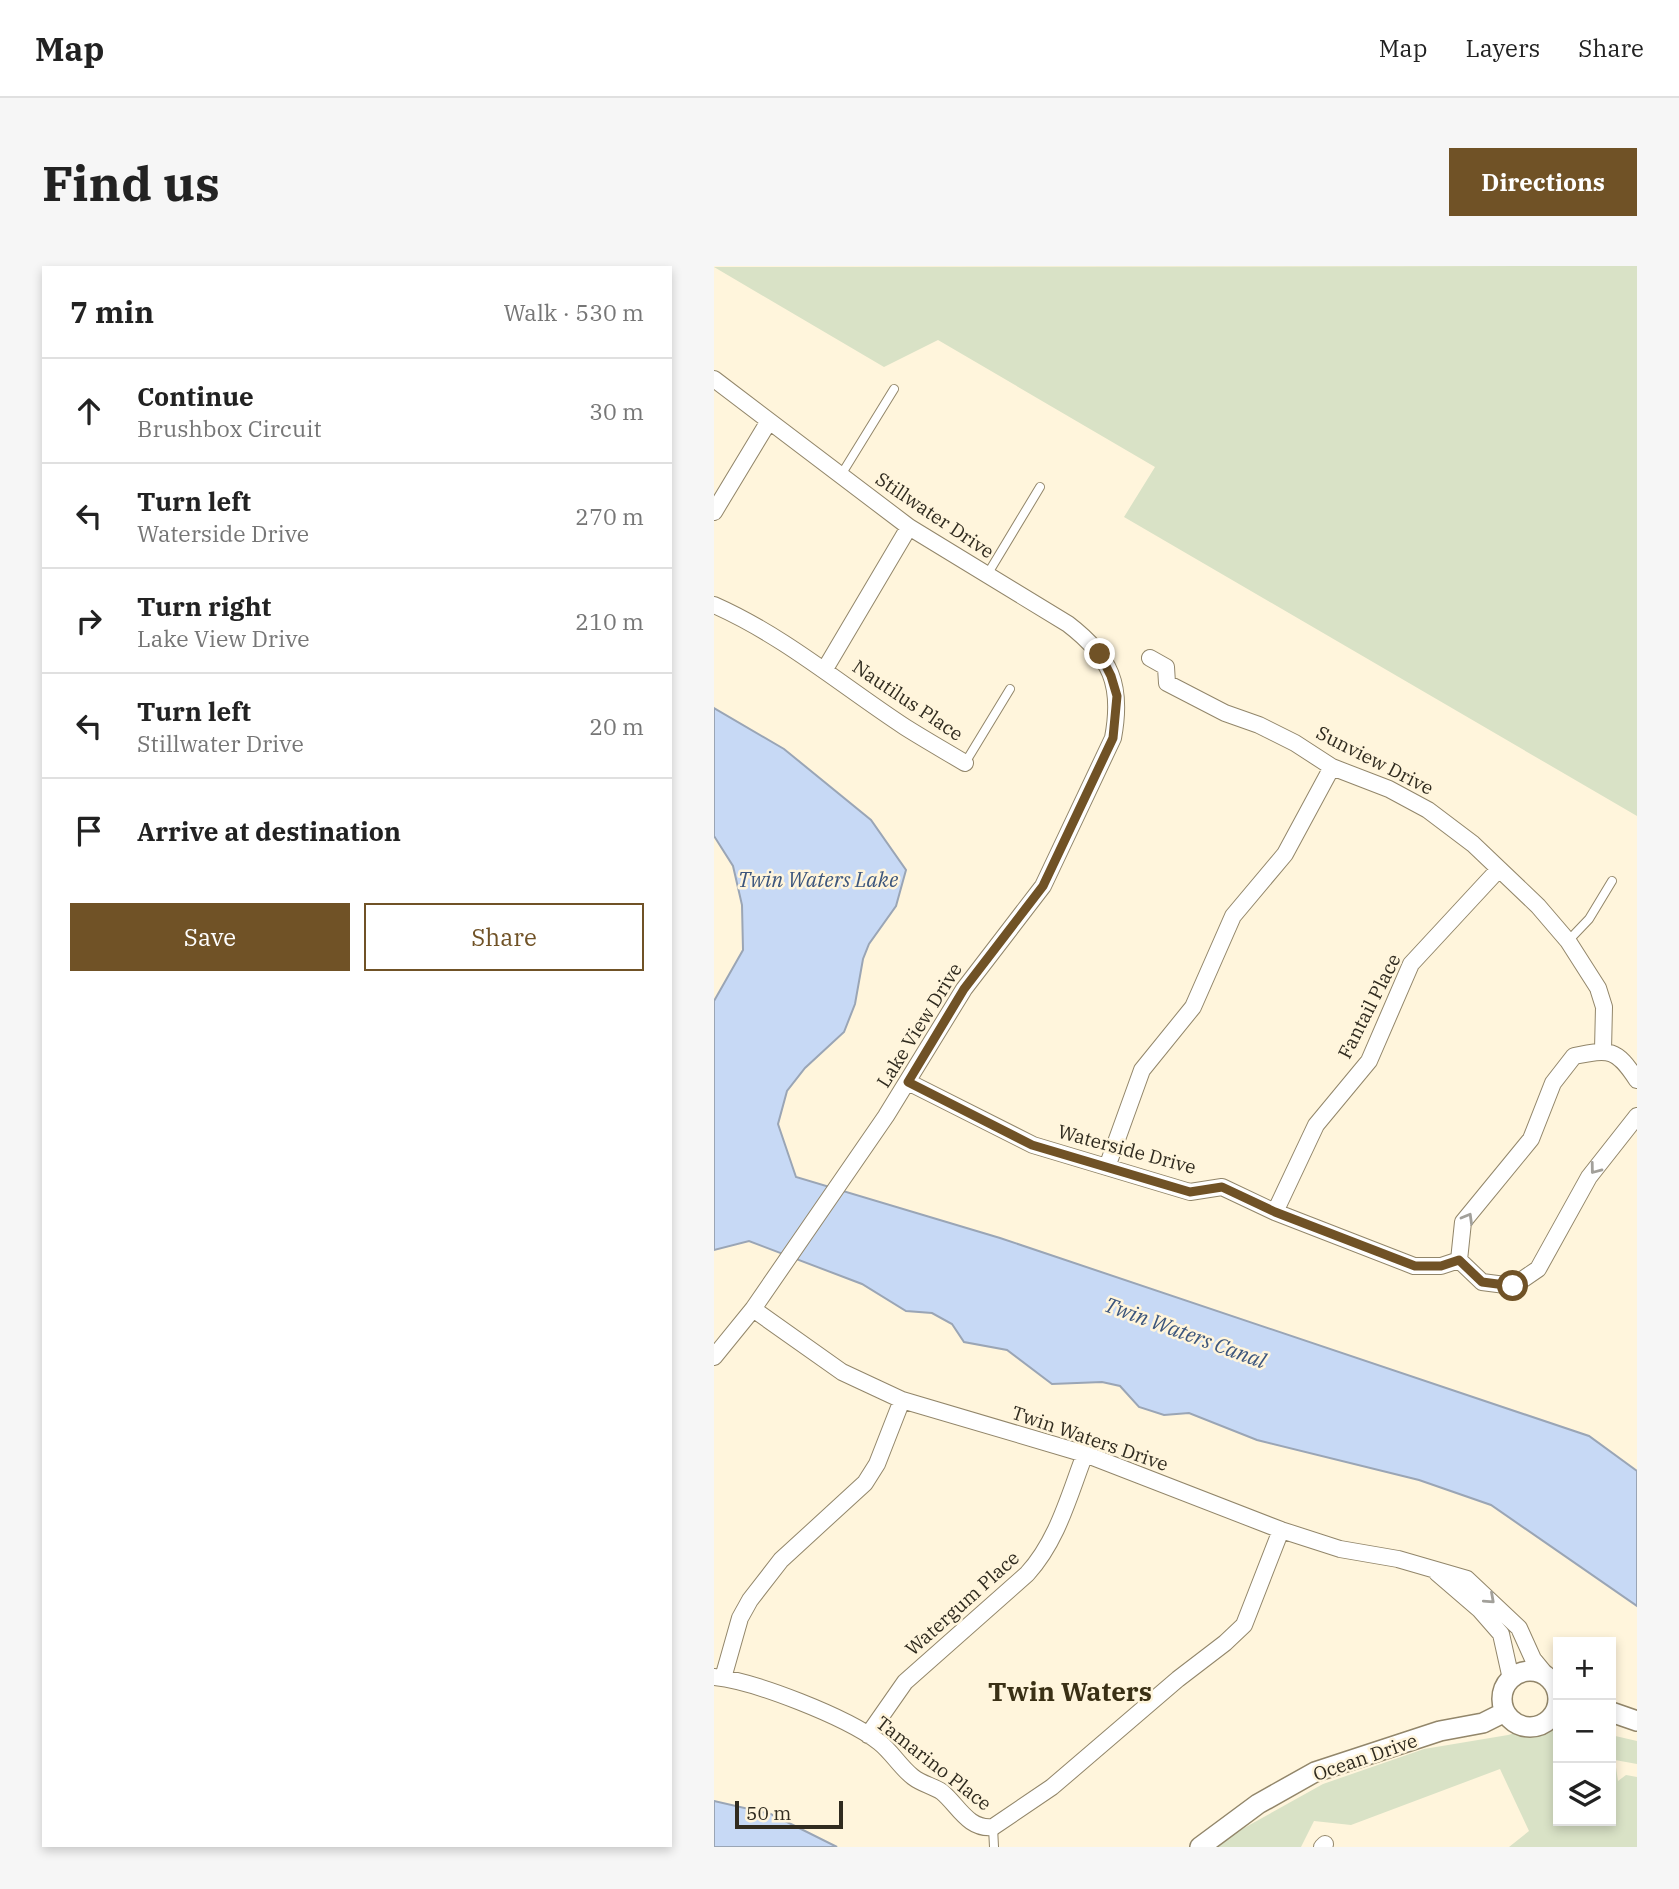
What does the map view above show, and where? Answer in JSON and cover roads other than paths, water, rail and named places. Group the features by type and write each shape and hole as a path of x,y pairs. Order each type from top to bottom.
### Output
{"street":[{"name":"Stillwater Drive","path":"714,379 909,527 1068,624 1087,639 1106,665 1117,696"},
{"path":"714,512 769,421"},
{"name":"Nautilus Place","path":"825,669 909,527"},
{"name":"Nautilus Place","path":"714,605 748,620 825,669 905,727 965,763"},
{"name":"Sunview Drive","path":"1150,658 1166,667 1167,683 1225,713 1259,725 1295,743 1332,767 1389,789 1428,810 1473,844 1538,906 1568,941 1598,988 1604,1007 1603,1051"},
{"name":"Lake View Drive","path":"714,1357 753,1309 908,1082 964,989 1043,886 1113,738 1117,696"},
{"path":"1107,1167 1142,1069 1193,1007 1233,916 1285,854 1332,767"},
{"name":"Fantail Place","path":"1275,1212 1316,1125 1369,1061 1411,964 1499,869"},
{"path":"1637,1080 1624,1060 1603,1051 1574,1056 1553,1083 1531,1139 1462,1222 1459,1260 1482,1282 1513,1286 1538,1269 1589,1177 1637,1115"},
{"name":"Waterside Drive","path":"908,1082 1032,1145 1190,1192 1222,1187 1275,1212 1415,1266 1441,1266 1459,1260"},
{"name":"Twin Waters Drive","path":"753,1309 842,1372 902,1400 1085,1454 1281,1530 1340,1549 1431,1567 1467,1578 1519,1628 1533,1659 1547,1676"},
{"path":"718,1678 740,1618 750,1601 781,1560 864,1483 877,1464 902,1400"},
{"name":"Watergum Place","path":"868,1735 905,1682 1040,1560 1051,1543 1085,1454"},
{"path":"993,1827 1052,1787 1244,1625 1281,1530"},
{"path":"1431,1567 1480,1610 1501,1634 1511,1679"},
{"path":"1553,1683 1547,1676 1528,1671 1511,1679 1503,1694 1505,1712 1517,1724 1535,1727 1550,1719 1558,1700"},
{"name":"Tamarino Place","path":"718,1678 796,1701 868,1735 881,1744 913,1777 943,1793 961,1815 984,1828 993,1827"},
{"name":"Ocean Drive","path":"1200,1847 1258,1804 1315,1772 1440,1731 1483,1723 1505,1712"},
{"path":"1616,1714 1637,1721"}],"lane":[{"path":"841,475 894,389"},
{"path":"986,575 1040,487"},
{"name":"Nautilus Place","path":"965,763 1010,689"},
{"path":"1568,941 1588,919 1612,881"},
{"name":"Tamarino Place","path":"993,1827 994,1847"}],"water":[{"name":"Twin Waters Lake","path":"714,708 784,749 871,820 906,870 896,906 869,944 863,959 855,1004 844,1032 805,1068 787,1091 778,1124 796,1177 1000,1238 1589,1436 1637,1471 1637,1606 1491,1505 1419,1480 1257,1440 1189,1413 1164,1415 1139,1407 1120,1386 1102,1382 1052,1384 1007,1350 964,1342 952,1324 932,1313 906,1311 862,1284 749,1241 714,1250 714,1001 743,950 742,905 733,866 714,836"},
{"path":"714,1801 771,1814 837,1847 714,1847"}],"district":[{"name":"Twin Waters","path":"1070,1692"}],"water label":[{"name":"Twin Waters Canal","path":"1185,1333"}]}
